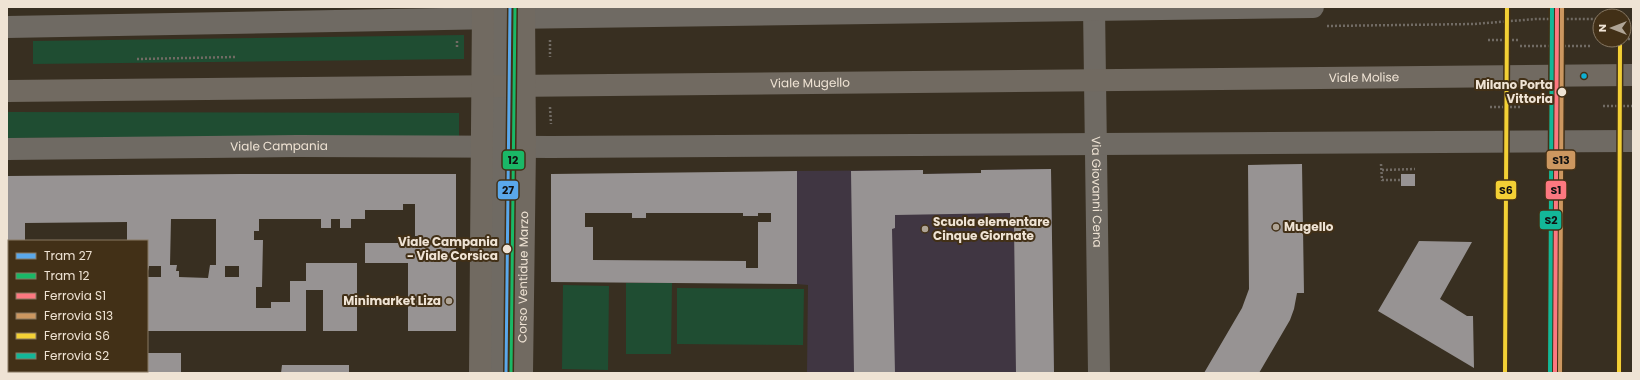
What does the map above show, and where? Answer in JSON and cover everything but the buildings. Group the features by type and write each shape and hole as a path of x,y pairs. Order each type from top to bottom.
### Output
{"main road":[{"name":"Corso Ventidue Marzo","path":"514,12 514,86 524,147 522,373"},
{"name":"Corso Ventidue Marzo","path":"480,373 492,147 482,86 482,13"},
{"name":"Viale Molise","path":"1095,81 1633,75"},
{"name":"Viale Mugello","path":"514,86 1095,81"},
{"path":"7,91 514,86"}],"street":[{"path":"7,27 302,14 1313,7"},
{"name":"Via Giovanni Cena","path":"1094,9 1099,373"},
{"path":"492,147 514,86"},
{"path":"551,138 1096,144 1633,141"},
{"name":"Viale Campania","path":"7,149 289,146 524,147 551,138"},
{"name":"Corso Ventidue Marzo","path":"492,147 500,373"}],"path":[{"path":"1324,26 1474,24 1536,19 1592,19"},
{"path":"1488,40 1520,40"},
{"path":"1520,46 1590,46"},
{"path":"137,59 235,58"},
{"path":"550,106 551,138"},
{"path":"1603,106 1633,106"},
{"path":"1490,107 1522,107"},
{"path":"1381,158 1382,180 1401,180"},
{"path":"1382,170 1415,169"}],"shaded area":[{"name":"Scuola elementare Cinque Giornate","path":"1051,169 1054,373 807,373 808,285 797,284 797,171 923,170 923,174 981,173 981,170"}],"green space":[{"path":"464,35 464,59 33,64 33,41"},
{"path":"7,112 459,113 459,136 7,138"},
{"path":"626,283 672,283 671,354 626,354"},
{"path":"563,285 609,286 608,370 562,369"},
{"path":"677,288 804,289 803,345 677,344"}],"tram line":[{"name":"27","path":"506,373 510,7"},
{"name":"12","path":"511,373 515,7"}],"rail line":[{"name":"S6","path":"1505,373 1507,7"},
{"name":"S2","path":"1550,373 1552,7"},
{"name":"S1","path":"1555,373 1557,7"},
{"name":"S13","path":"1560,373 1562,7"},
{"name":"S6","path":"1619,373 1620,48"}],"place":[{"name":"Milano Porta Vittoria","path":"1562,92"},
{"name":"Mugello","path":"1276,227"},
{"name":"Scuola elementare Cinque Giornate","path":"925,229"},
{"name":"Viale Campania - Viale Corsica","path":"507,249"},
{"name":"Minimarket Liza","path":"449,301"}]}
